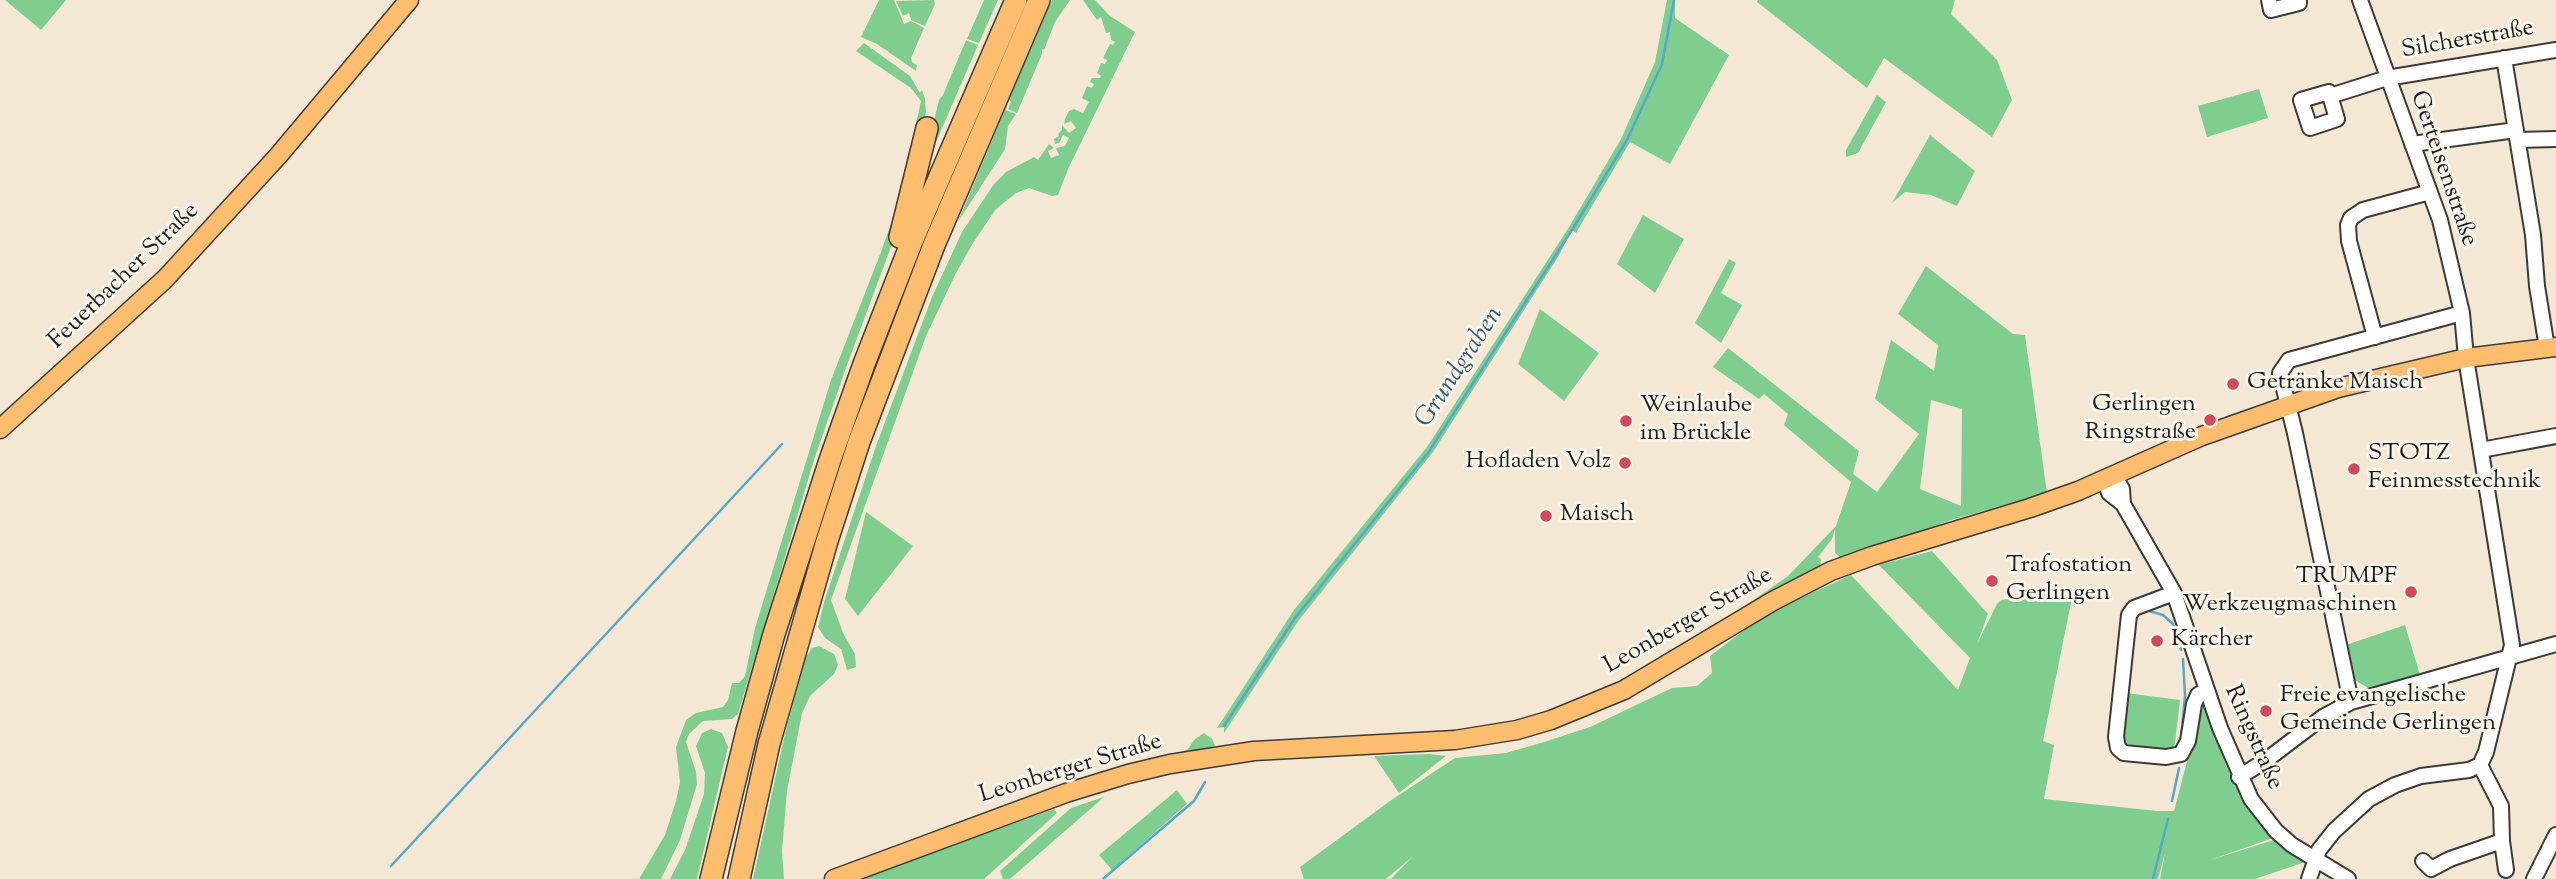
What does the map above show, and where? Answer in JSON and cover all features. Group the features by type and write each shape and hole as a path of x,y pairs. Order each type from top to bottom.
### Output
{"highway":[{"path":"711,879 747,731 797,559 892,291 958,129 1016,0"},
{"path":"739,879 769,744 809,601 859,442 943,223 1039,0"},
{"path":"892,291 896,250 911,200 927,128"},
{"path":"900,332 948,246"}],"main road":[{"name":"Feuerbacher Straße","path":"0,429 165,279 278,156 409,0"},
{"name":"Leonberger Straße","path":"834,879 1054,797 1170,764 1254,751 1455,740 1517,730 1551,720 1623,690 1773,601 1831,571 1883,552 2030,508 2108,478 2202,436 2288,404 2388,375 2466,358 2552,347"}],"street":[{"path":"2269,0 2271,10 2299,3 2299,0"},
{"name":"Gerteisenstraße","path":"2360,0 2440,220 2462,313 2466,358 2512,645 2486,752 2480,765"},
{"name":"Silcherstraße","path":"2387,78 2556,50"},
{"path":"2504,58 2533,236 2536,286 2552,347"},
{"name":"Gerteisenstraße","path":"2330,96 2387,78"},
{"path":"2412,144 2517,135 2556,139"},
{"path":"2375,337 2347,225 2351,218 2363,210 2430,192"},
{"path":"2351,702 2280,373 2289,360 2462,313"},
{"path":"2481,450 2556,436"},
{"name":"Ringstraße","path":"2108,478 2118,482 2122,489 2123,504 2174,593 2206,690 2239,777 2251,799 2276,831 2314,860 2348,879"},
{"path":"2174,593 2134,608 2129,615 2116,737 2118,748 2124,753 2166,757 2181,754 2188,741 2194,704 2198,695 2206,690"},
{"path":"2239,777 2323,717 2351,702 2556,644"},
{"path":"2309,879 2319,850 2334,831 2369,799 2395,785 2421,776 2469,770 2480,765 2501,806 2506,870"},
{"path":"2534,879 2556,835"},
{"path":"2423,861 2431,869 2502,841"}],"green space":[{"path":"5,0 66,0 41,30"},
{"path":"879,0 894,0 904,24 911,21 924,28 911,58 917,65 916,71 877,44 861,37"},
{"path":"934,0 935,4 925,26 911,20 909,13 903,16 896,1"},
{"path":"984,0 998,0 979,43 967,39"},
{"path":"1052,0 1070,0 1055,22 1044,50 1042,49 1017,113 1008,109 1009,100"},
{"path":"1083,0 1095,0 1110,16 1135,32 1058,195 1052,196 1029,188 1016,193 996,209 956,273 926,336 831,600 843,633 855,654 856,667 847,670 841,649 825,638 818,627 876,446 932,297 962,232 994,184 1006,172 1034,157 1038,160 1049,144 1054,148 1048,151 1051,158 1059,155 1056,148 1065,146 1069,138 1063,135 1059,143 1055,144 1054,139 1059,136 1062,125 1069,133 1076,128 1071,121 1064,124 1069,111 1074,109 1083,113 1089,102 1082,98 1087,86 1092,88 1092,78 1100,78 1097,73 1101,63 1105,64 1107,60 1103,58 1110,44 1115,42 1111,40 1110,32 1106,33 1101,17 1097,20"},
{"path":"1667,0 1675,0 1675,18 1729,55 1670,164 1630,142 1576,233 1572,230 1558,257 1433,452 1299,620 1224,733 1224,727 1217,728 1294,610 1427,447 1569,227 1621,139 1655,62"},
{"path":"1955,0 1951,14 1997,60 2012,100 1992,137 1884,58 1867,88 1757,2"},
{"path":"966,40 978,45 927,163 928,145 939,100"},
{"path":"864,43 910,76 920,93 922,90 925,99 926,112 898,228 814,460 738,714 732,719 703,721 689,734 686,742 697,784 680,840 661,879 639,879 665,835 676,801 680,782 676,747 686,720 696,713 723,707 728,700 732,683 739,683 745,676 755,628 831,380 899,201 921,101 911,88 856,51"},
{"path":"2259,89 2268,118 2207,137 2198,106"},
{"path":"1877,95 1886,102 1858,153 1846,157 1846,150"},
{"path":"1008,103 1006,110 1016,114 1008,126 1005,149 958,222"},
{"path":"1930,135 1975,171 1957,206 1931,195 1905,192 1892,203"},
{"path":"1643,215 1684,239 1655,293 1617,264"},
{"path":"1729,259 1736,263 1721,293 1742,305 1721,343 1695,323"},
{"path":"1926,266 2013,334 2025,335 2047,493 1951,520 1843,560 1835,553 1835,529 1832,539 1818,557 1821,559 1820,569 1735,613 1788,576 1836,526 1851,482 1784,425 1788,414 1764,394 1759,399 1713,367 1728,348 1859,451 1853,474 1877,492 1919,434 1875,399 1891,340 1934,371 1938,345 1898,314","holes":["1931,400 1962,409 1961,506 1920,489"]},
{"path":"1540,309 1599,353 1564,401 1518,364"},
{"path":"866,512 913,546 858,616 845,599"},
{"path":"1932,551 1988,614 1977,644 2001,600 2073,593 2043,741 2054,745 2044,799 2174,811 2188,758 2197,737 2200,705 2204,703 2226,765 2243,799 2276,837 2210,860 2277,839 2305,862 2255,879 2160,879 2165,853 2158,879 1391,879 1412,857 1386,879 1304,879 1300,867 1390,801 1455,758 1506,753 1544,742 1590,727 1672,688 1697,686 1712,673 1710,656 1747,628 1788,604 1851,575 1958,690 1970,658 1879,565"},
{"path":"2405,625 2420,675 2370,689 2353,679 2346,645"},
{"path":"819,646 834,654 838,665 834,674 810,696 802,713 787,791 782,851 784,879 753,879 785,734 806,657 812,648"},
{"path":"2126,693 2180,700 2174,751 2130,747 2119,741"},
{"path":"711,729 722,733 728,747 697,879 670,879 685,850 704,794 705,773 696,746 702,733"},
{"path":"1204,733 1215,745 1210,753 939,837 936,830 1051,787 1187,750 1195,739"},
{"path":"1374,756 1446,756 1399,793"},
{"path":"1177,790 1187,804 1112,870 1099,855"},
{"path":"1104,797 1010,879 1003,879 1000,871 1071,808"},
{"path":"1054,809 1057,813 984,879 861,879"}],"waterway":[{"name":"Grundgraben","path":"1224,726 1295,618 1428,453 1572,230 1627,140 1662,64 1674,0"},
{"path":"391,866 782,444"},
{"path":"2149,611 2163,615 2173,624 2181,650"},
{"path":"2181,738 2185,696 2183,659"},
{"path":"2172,801 2179,768"},
{"name":"Grundgraben","path":"1103,879 1194,801 1205,782"},
{"path":"2153,879 2168,819"}],"place":[{"name":"Getränke Maisch","path":"2233,384"},
{"name":"Gerlingen Ringstraße","path":"2210,420"},
{"name":"Weinlaube im Brückle","path":"1626,421"},
{"name":"Hofladen Volz","path":"1625,463"},
{"name":"STOTZ Feinmesstechnik","path":"2354,469"},
{"name":"Maisch","path":"1546,516"},
{"name":"Trafostation Gerlingen","path":"1992,581"},
{"name":"TRUMPF Werkzeugmaschinen","path":"2411,592"},
{"name":"Kärcher","path":"2157,641"},
{"name":"Freie evangelische Gemeinde Gerlingen","path":"2266,711"}]}
